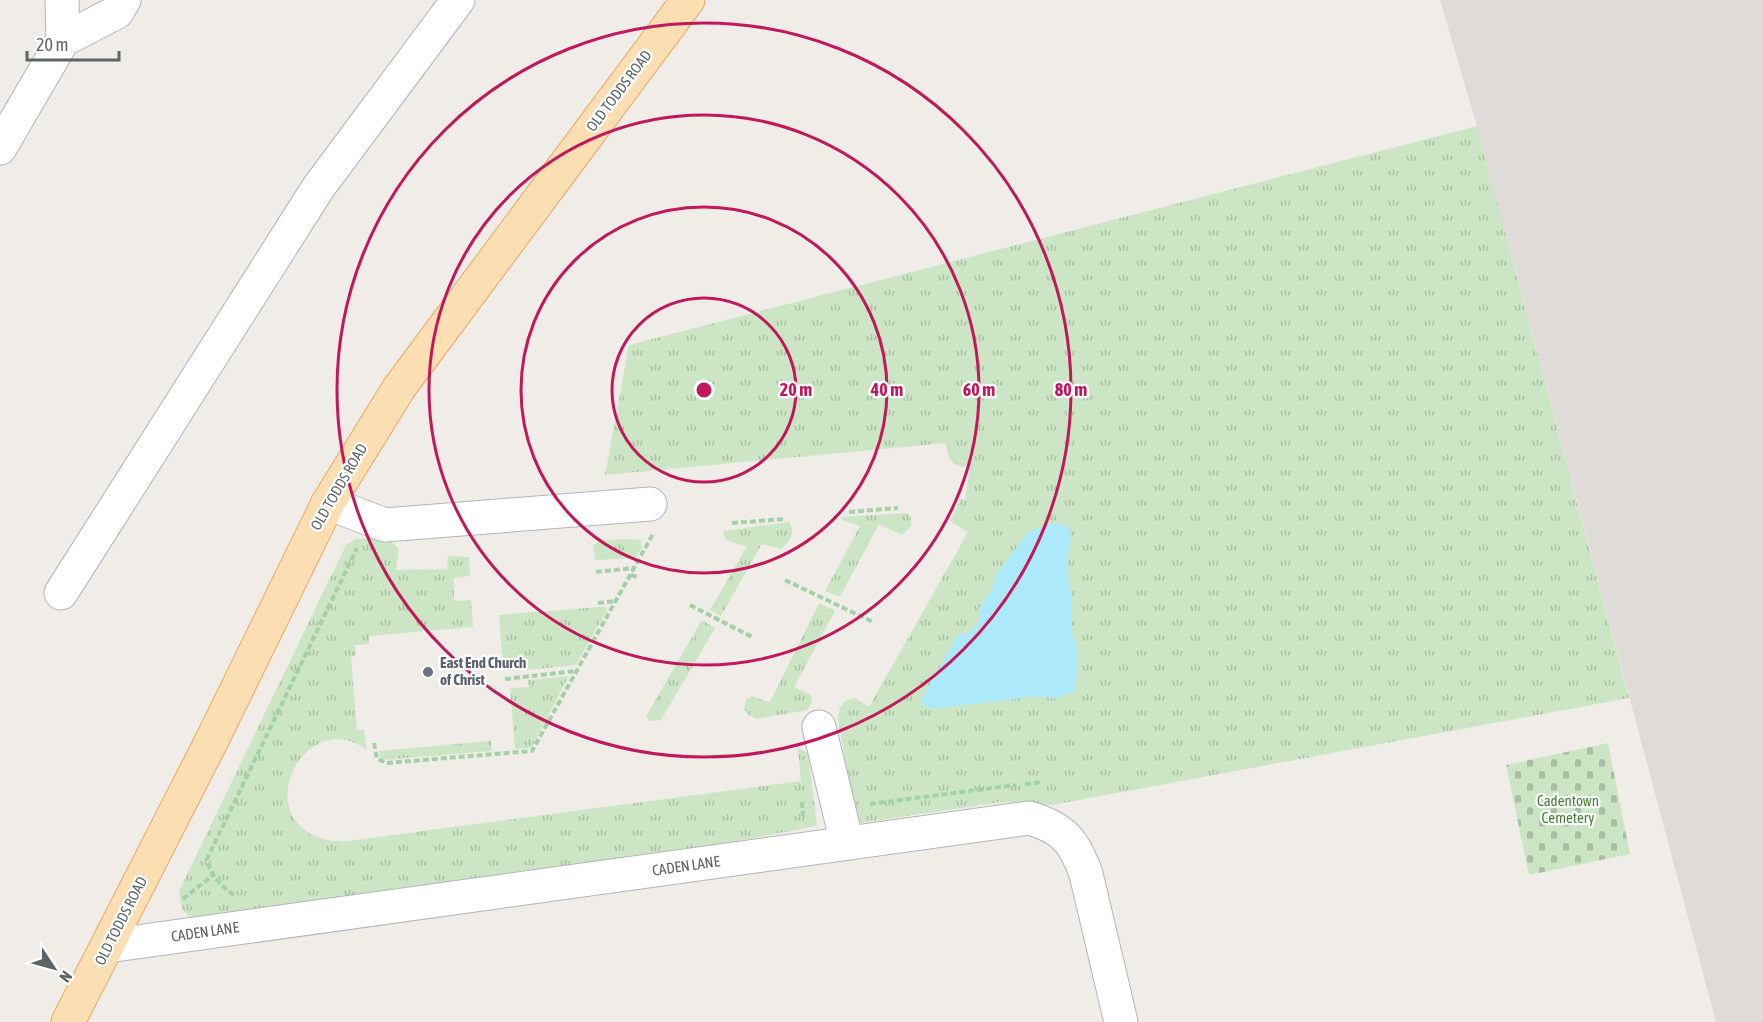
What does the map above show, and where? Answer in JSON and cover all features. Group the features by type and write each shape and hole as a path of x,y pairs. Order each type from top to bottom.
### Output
{"main road":[{"name":"OLD TODDS ROAD","path":"68,1022 213,738 328,503 399,388 688,0"}],"street":[{"path":"0,148 63,40 62,0"},
{"path":"63,40 117,12 124,0"},
{"path":"61,593 318,188 458,0"},
{"path":"328,503 385,525 646,520"},
{"path":"819,727 847,843"},
{"name":"CADEN LANE","path":"108,946 1029,818 1049,824 1060,831 1078,853 1086,874 1121,1022"}],"path":[{"path":"849,512 898,508"},
{"path":"732,523 785,519"},
{"path":"374,743 377,759 381,763 532,751 654,534 646,520"},
{"path":"243,895 234,895 219,883 207,859 357,547"},
{"path":"596,572 634,568"},
{"path":"631,575 637,577"},
{"path":"785,580 873,622"},
{"path":"598,603 616,601"},
{"path":"690,605 754,638"},
{"path":"505,679 577,671"},
{"path":"869,805 1043,782"},
{"path":"791,817 809,815"},
{"path":"183,899 213,875"}],"shaded area":[{"path":"1440,0 1763,0 1763,1022 1716,1022 1477,126"}],"green space":[{"path":"1477,126 1629,698 1052,805 1001,802 860,823 854,815 838,718 840,707 846,700 855,698 869,707 968,532 950,521 961,499 965,500 970,467 959,466 949,458 946,443 605,475 629,345"},
{"path":"906,513 911,517 911,526 902,535 879,524 840,597 825,591 860,526 842,520 841,517"},
{"path":"789,522 792,534 782,549 762,544 721,616 710,610 747,546 728,541 723,531"},
{"path":"387,538 399,549 396,570 447,569 448,556 469,557 470,576 454,578 454,601 471,600 473,627 369,636 369,644 355,645 356,656 351,657 357,730 364,730 367,750 348,741 329,740 313,747 300,759 291,775 288,793 290,810 300,826 307,831 323,839 348,841 801,781 798,748 808,753 817,826 710,846 206,918 189,916 182,909 179,891 346,545 356,539"},
{"path":"641,540 642,547 635,558 595,560 593,546 599,541"},
{"path":"819,603 835,611 794,687 811,695 812,702 807,710 757,719 747,714 744,708 746,700 752,696 768,702 771,700"},
{"path":"606,607 607,610 576,665 527,670 527,664 503,666 499,615"},
{"path":"702,620 715,628 661,720 650,721 646,716"},
{"path":"569,676 531,748 515,749 510,688 529,687 528,680"},
{"path":"491,741 492,751 381,760 379,751"},
{"name":"Cadentown Cemetery","path":"1608,743 1630,854 1529,875 1506,765"}],"water":[{"path":"1054,523 1069,527 1071,538 1067,557 1072,600 1071,629 1077,648 1075,690 1056,699 1038,696 930,709 920,701 958,635 970,632 980,620 979,608 991,591 996,575 1028,532"}],"place":[{"name":"East End Church of Christ","path":"428,672"}]}
